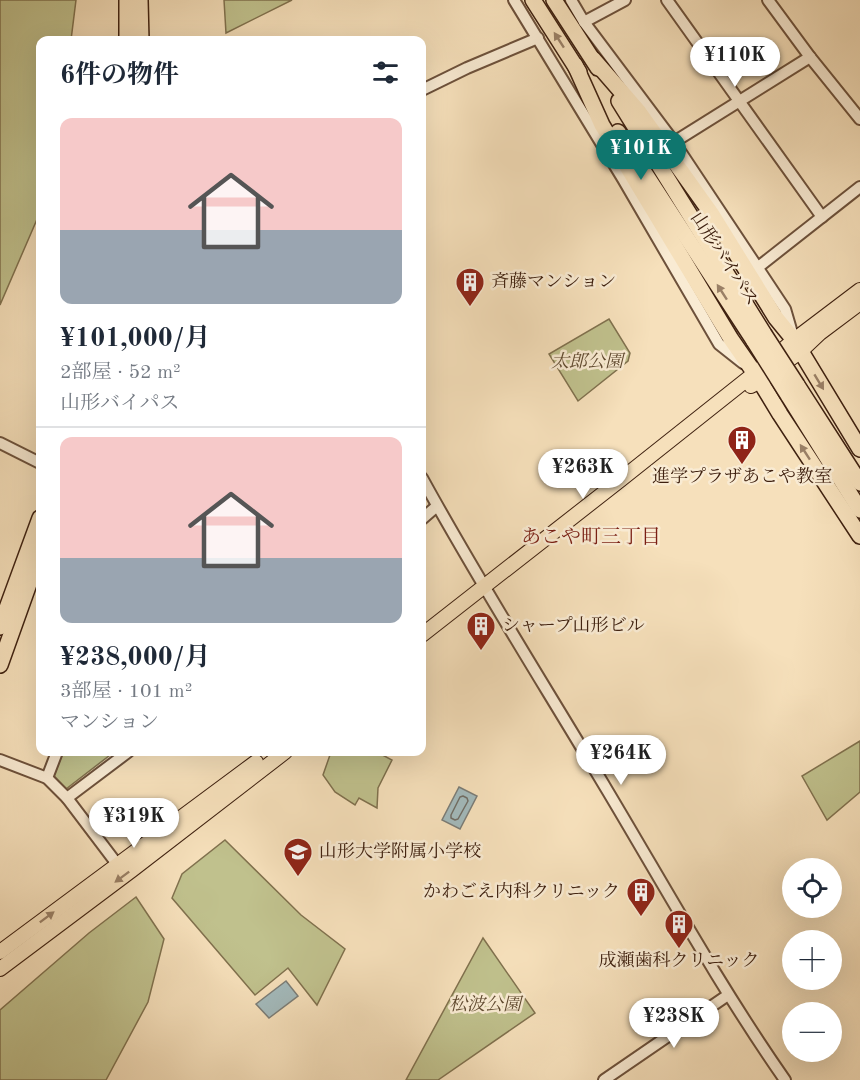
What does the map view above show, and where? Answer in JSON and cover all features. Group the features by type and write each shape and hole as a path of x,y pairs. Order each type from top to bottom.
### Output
{"highway":[{"path":"127,0 127,36"},
{"path":"140,0 141,36"},
{"name":"山形バイパス","path":"533,0 793,390 860,483"},
{"name":"山形バイパス","path":"554,0 593,59 759,337"},
{"path":"593,59 639,112 711,213 776,318 797,345 860,449"},
{"path":"575,65 602,125 731,339 860,536"},
{"name":"山形バイパス","path":"793,390 860,510"},
{"path":"0,627 36,529"},
{"path":"0,665 36,564"}],"main road":[{"path":"426,632 624,489 754,384 757,377 860,290"},
{"path":"797,345 820,333 860,303"},
{"path":"426,642 486,590"},
{"path":"0,952 265,756"},
{"path":"0,969 280,756"}],"street":[{"path":"514,0 719,344 757,377"},
{"path":"571,0 584,22 674,142 785,309 797,345"},
{"path":"584,22 626,0"},
{"path":"667,0 822,217"},
{"path":"768,0 860,119"},
{"path":"426,88 538,38"},
{"path":"674,142 810,57"},
{"path":"757,268 860,187"},
{"path":"0,443 36,461"},
{"path":"426,485 486,590 728,994 785,1080"},
{"path":"426,516 438,507"},
{"path":"47,778 55,756"},
{"path":"67,798 123,756"},
{"path":"0,760 47,778 67,798 117,864"},
{"path":"604,1080 728,994"}],"green space":[{"path":"0,0 76,0 72,36 36,36 36,222 0,305"},
{"path":"224,0 292,0 226,33"},
{"name":"太郎公園","path":"609,319 630,353 628,361 578,401 549,354"},
{"path":"860,741 860,792 827,820 802,776"},
{"path":"62,756 109,756 66,789 54,776"},
{"path":"330,756 384,756 392,760 378,788 377,808 359,798 355,805 335,792 323,775"},
{"path":"225,840 301,915 345,949 317,1005 288,968 255,995 172,898 182,874"},
{"path":"136,897 164,939 148,1002 106,1080 0,1080 0,1010 89,933"},
{"name":"松波公園","path":"483,938 535,1013 438,1080 406,1080"}],"water":[{"path":"459,787 477,796 460,829 442,820"},
{"path":"286,981 298,996 269,1018 256,1004"}],"place":[{"name":"斉藤マンション","path":"470,308"},
{"name":"進学プラザあこや教室","path":"742,466"},
{"name":"シャープ山形ビル","path":"481,652"},
{"name":"山形大学附属小学校","path":"298,878"},
{"name":"かわごえ内科クリニック","path":"641,918"},
{"name":"成瀬歯科クリニック","path":"679,950"}],"district":[{"name":"あこや町三丁目","path":"591,538"}]}
